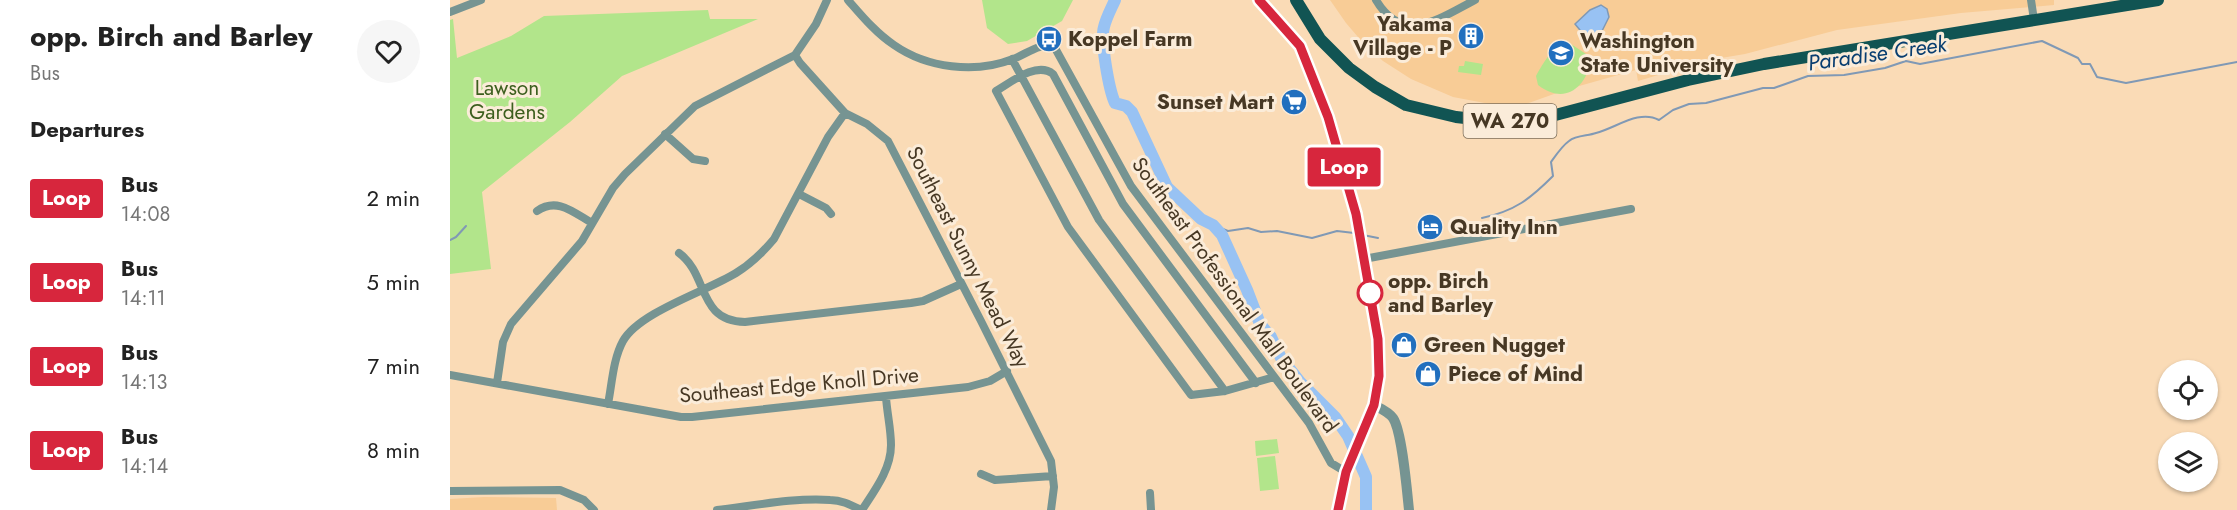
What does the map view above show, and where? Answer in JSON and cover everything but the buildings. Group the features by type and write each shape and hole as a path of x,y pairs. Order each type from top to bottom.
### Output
{"main road":[{"name":"WA 270","path":"1296,0 1320,39 1349,68 1375,87 1406,105 1456,117 1501,122 1544,118 1688,80 1764,64 2158,0"}],"street":[{"path":"450,12 481,0"},
{"path":"496,382 503,342 511,324 582,241 613,188 642,156 695,106 795,55 816,24 826,0"},
{"name":"Southeast Professional Mall Boulevard","path":"848,0 878,33 894,45 917,57 941,64 964,67 996,64 1045,45 1056,48 1131,186 1308,423 1331,463 1347,468"},
{"path":"1259,0 1300,46 1340,156 1358,224 1379,353 1379,376 1374,405 1347,468 1338,510"},
{"path":"1376,0 1388,18 1401,24 1418,26 1434,22 1475,0"},
{"path":"2031,0 2034,20"},
{"name":"Southeast Sunny Mead Way","path":"795,55 845,113 867,124 888,141 1051,460 1054,499 1051,510"},
{"path":"1012,59 1099,220 1225,391"},
{"path":"1256,382 1123,204 1053,74 1047,69 1038,69 996,91 1068,227 1191,395 1225,391 1274,377"},
{"path":"608,404 618,351 624,339 649,317 736,273 764,251 774,239 828,137 845,113"},
{"path":"665,134 693,159 705,161"},
{"path":"799,194 826,208 831,214"},
{"path":"537,211 549,204 558,204 592,223"},
{"path":"1364,259 1631,209"},
{"path":"679,253 687,259 710,305 722,317 732,322 911,303 923,301 961,284"},
{"name":"Southeast Edge Knoll Drive","path":"450,375 692,417 980,385 1006,371"},
{"path":"717,510 814,499 848,503 862,510 882,479 889,463 891,446 886,397"},
{"path":"1374,405 1389,413 1395,422 1409,510"},
{"path":"981,474 995,480 1053,476"},
{"path":"450,491 560,490 584,500 594,510"},
{"path":"1149,493 1151,510"}],"shaded area":[{"name":"Washington State University","path":"1330,0 2054,0 2054,5 1961,13 1837,30 1745,54 1709,60 1638,81 1636,70 1565,90 1526,104 1510,105 1453,97 1411,79 1383,61 1364,44"},
{"path":"556,498 557,510 450,510 450,499"}],"green space":[{"path":"982,0 1073,0 1062,21 1027,41 1008,44 987,28"},
{"name":"Lawson Gardens","path":"708,10 710,19 758,19 622,76 570,122 482,192 491,269 450,274 450,20 453,19 457,58 511,36 544,16"},
{"path":"1568,42 1586,54 1591,61 1584,79 1578,86 1565,94 1556,94 1538,85 1536,76 1553,51"},
{"path":"1465,61 1483,64 1481,75 1458,72 1459,66 1464,66"},
{"path":"1277,439 1279,453 1256,456 1255,441"},
{"path":"1275,456 1279,489 1260,491 1257,458"}],"water":[{"path":"1601,5 1607,9 1609,17 1595,41 1584,35 1575,24 1590,10"}],"waterway":[{"path":"1115,0 1103,33 1106,65 1115,103 1126,106 1132,112 1167,187 1222,235 1260,324 1271,337 1281,358 1300,382 1335,417 1348,436 1366,477 1366,510"},
{"name":"Paradise Creek","path":"1482,218 1513,208 1537,191 1553,176 1551,162 1553,159 1564,145 1575,138 1604,131 1636,118 1651,117 1659,120 1673,110 1689,104 1706,103 1763,88 1774,88 1808,76 1844,75 1885,68 1906,61 1920,64 2042,41 2078,58 2082,64 2090,64 2097,77 2126,83 2237,62"},
{"name":"Paradise Creek","path":"1213,225 1228,231 1248,228 1261,232 1277,231 1312,238 1337,231 1354,233"},
{"path":"450,240 466,226"},
{"name":"Paradise Creek","path":"1363,235 1378,238"}],"bus line":[{"name":"Loop","path":"1259,0 1300,46 1328,117 1356,214 1378,339 1380,362 1374,405 1346,472 1338,510"}],"place":[{"name":"Yakama Village - P","path":"1471,36"},
{"name":"Koppel Farm","path":"1049,39"},
{"name":"Washington State University","path":"1561,53"},
{"name":"Sunset Mart","path":"1294,102"},
{"name":"Quality Inn","path":"1430,227"},
{"name":"opp. Birch and Barley","path":"1370,293"},
{"name":"Green Nugget","path":"1404,345"},
{"name":"Piece of Mind","path":"1428,374"}]}
